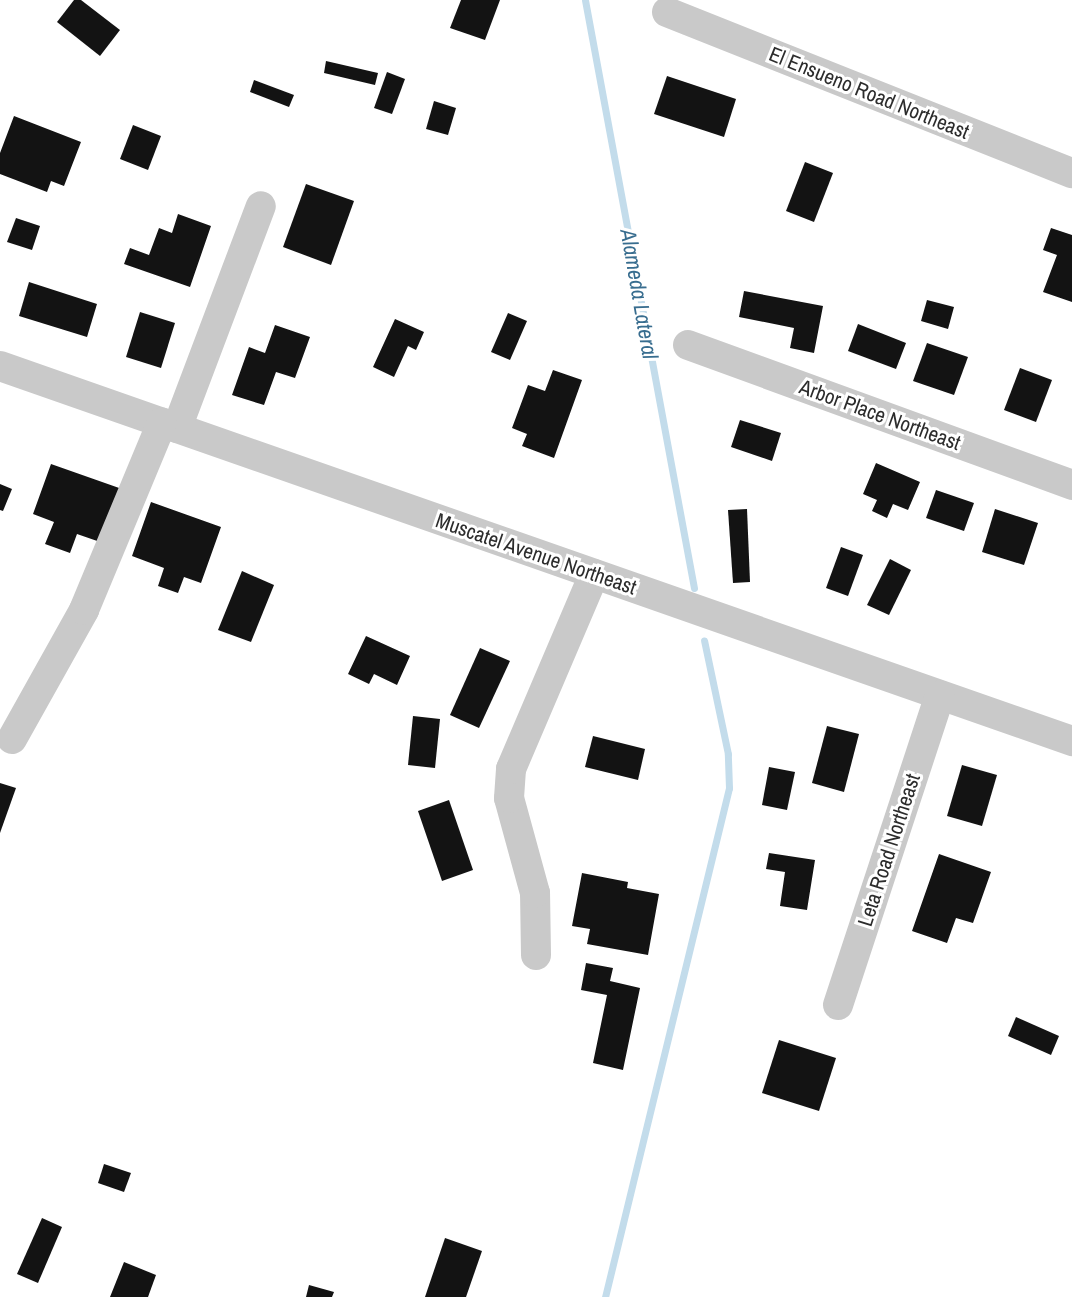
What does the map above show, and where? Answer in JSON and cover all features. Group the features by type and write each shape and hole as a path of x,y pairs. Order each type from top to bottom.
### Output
{"street":[{"name":"El Ensueno Road Northeast","path":"667,12 1072,173"},
{"path":"12,739 84,610 170,426 261,206"},
{"name":"Arbor Place Northeast","path":"688,345 1072,485"},
{"name":"Muscatel Avenue Northeast","path":"0,366 1072,741"},
{"path":"536,955 535,893 509,798 511,769 594,574"},
{"name":"Leta Road Northeast","path":"838,1005 940,695"}],"building":[{"path":"74,0 81,0 120,30 100,56 57,22"},
{"path":"461,0 500,0 485,40 450,28"},
{"path":"326,61 378,73 375,85 324,73"},
{"path":"387,72 405,79 392,114 374,108"},
{"path":"667,76 736,99 724,137 654,114"},
{"path":"254,80 294,95 289,107 250,92"},
{"path":"434,101 456,108 448,135 426,129"},
{"path":"14,116 81,142 64,186 51,181 47,192 0,174 0,153"},
{"path":"133,125 161,136 148,170 120,159"},
{"path":"805,162 833,173 814,222 786,211"},
{"path":"306,184 354,201 331,265 283,247"},
{"path":"178,214 211,226 190,287 124,264 130,248 149,255 159,228 172,233"},
{"path":"16,218 40,226 32,250 7,242"},
{"path":"1051,228 1072,235 1072,302 1043,292 1057,255 1043,250"},
{"path":"29,282 97,304 87,337 19,316"},
{"path":"744,291 823,306 814,353 790,348 794,328 739,317"},
{"path":"927,300 954,307 948,329 921,321"},
{"path":"140,312 175,323 161,368 126,357"},
{"path":"508,313 527,321 510,360 491,352"},
{"path":"395,319 424,332 416,350 408,346 394,377 373,367"},
{"path":"858,324 906,343 896,369 848,351"},
{"path":"275,325 310,337 295,378 276,372 264,405 232,395 249,347 265,353"},
{"path":"927,343 968,357 954,395 913,381"},
{"path":"1020,368 1052,380 1036,422 1004,410"},
{"path":"553,370 582,380 554,458 522,446 527,434 512,428 528,385 545,391"},
{"path":"740,420 781,433 772,461 731,447"},
{"path":"876,463 920,482 908,510 893,504 887,518 872,511 877,500 863,494"},
{"path":"51,464 122,489 103,543 77,534 70,553 45,544 54,522 33,514"},
{"path":"0,484 12,489 3,511 0,510"},
{"path":"936,490 974,503 964,531 926,518"},
{"path":"151,502 221,527 201,583 184,577 178,593 158,586 164,568 132,556"},
{"path":"747,509 750,582 733,583 728,510"},
{"path":"995,509 1038,523 1024,565 982,552"},
{"path":"841,547 863,555 848,596 826,588"},
{"path":"890,559 911,570 889,615 867,605"},
{"path":"242,571 274,585 251,642 218,630"},
{"path":"366,636 410,656 397,685 374,674 369,684 348,674"},
{"path":"480,648 510,661 479,728 450,715"},
{"path":"413,716 440,719 435,768 408,765"},
{"path":"827,726 859,734 844,792 812,783"},
{"path":"593,736 645,749 638,780 585,767"},
{"path":"962,765 997,775 982,826 947,816"},
{"path":"769,767 795,772 787,810 762,805"},
{"path":"0,783 16,788 0,833"},
{"path":"449,800 473,870 442,881 418,811"},
{"path":"769,853 815,860 807,910 780,906 785,872 766,869"},
{"path":"939,854 991,872 973,923 956,918 947,943 912,931"},
{"path":"582,873 628,882 627,888 659,894 648,955 587,944 590,929 572,926"},
{"path":"586,963 613,968 610,981 640,988 623,1070 593,1063 607,995 581,990"},
{"path":"1016,1017 1059,1036 1051,1055 1008,1036"},
{"path":"779,1040 836,1058 819,1111 762,1093"},
{"path":"104,1164 131,1173 124,1192 98,1183"},
{"path":"42,1218 62,1227 38,1283 17,1274"},
{"path":"445,1238 482,1251 466,1297 425,1297"},
{"path":"124,1262 156,1275 148,1297 110,1297"},
{"path":"309,1285 334,1292 332,1297 306,1297"}],"waterway":[{"name":"Alameda Lateral","path":"585,0 694,588"},
{"path":"605,1297 729,788 728,754 704,640"}]}
